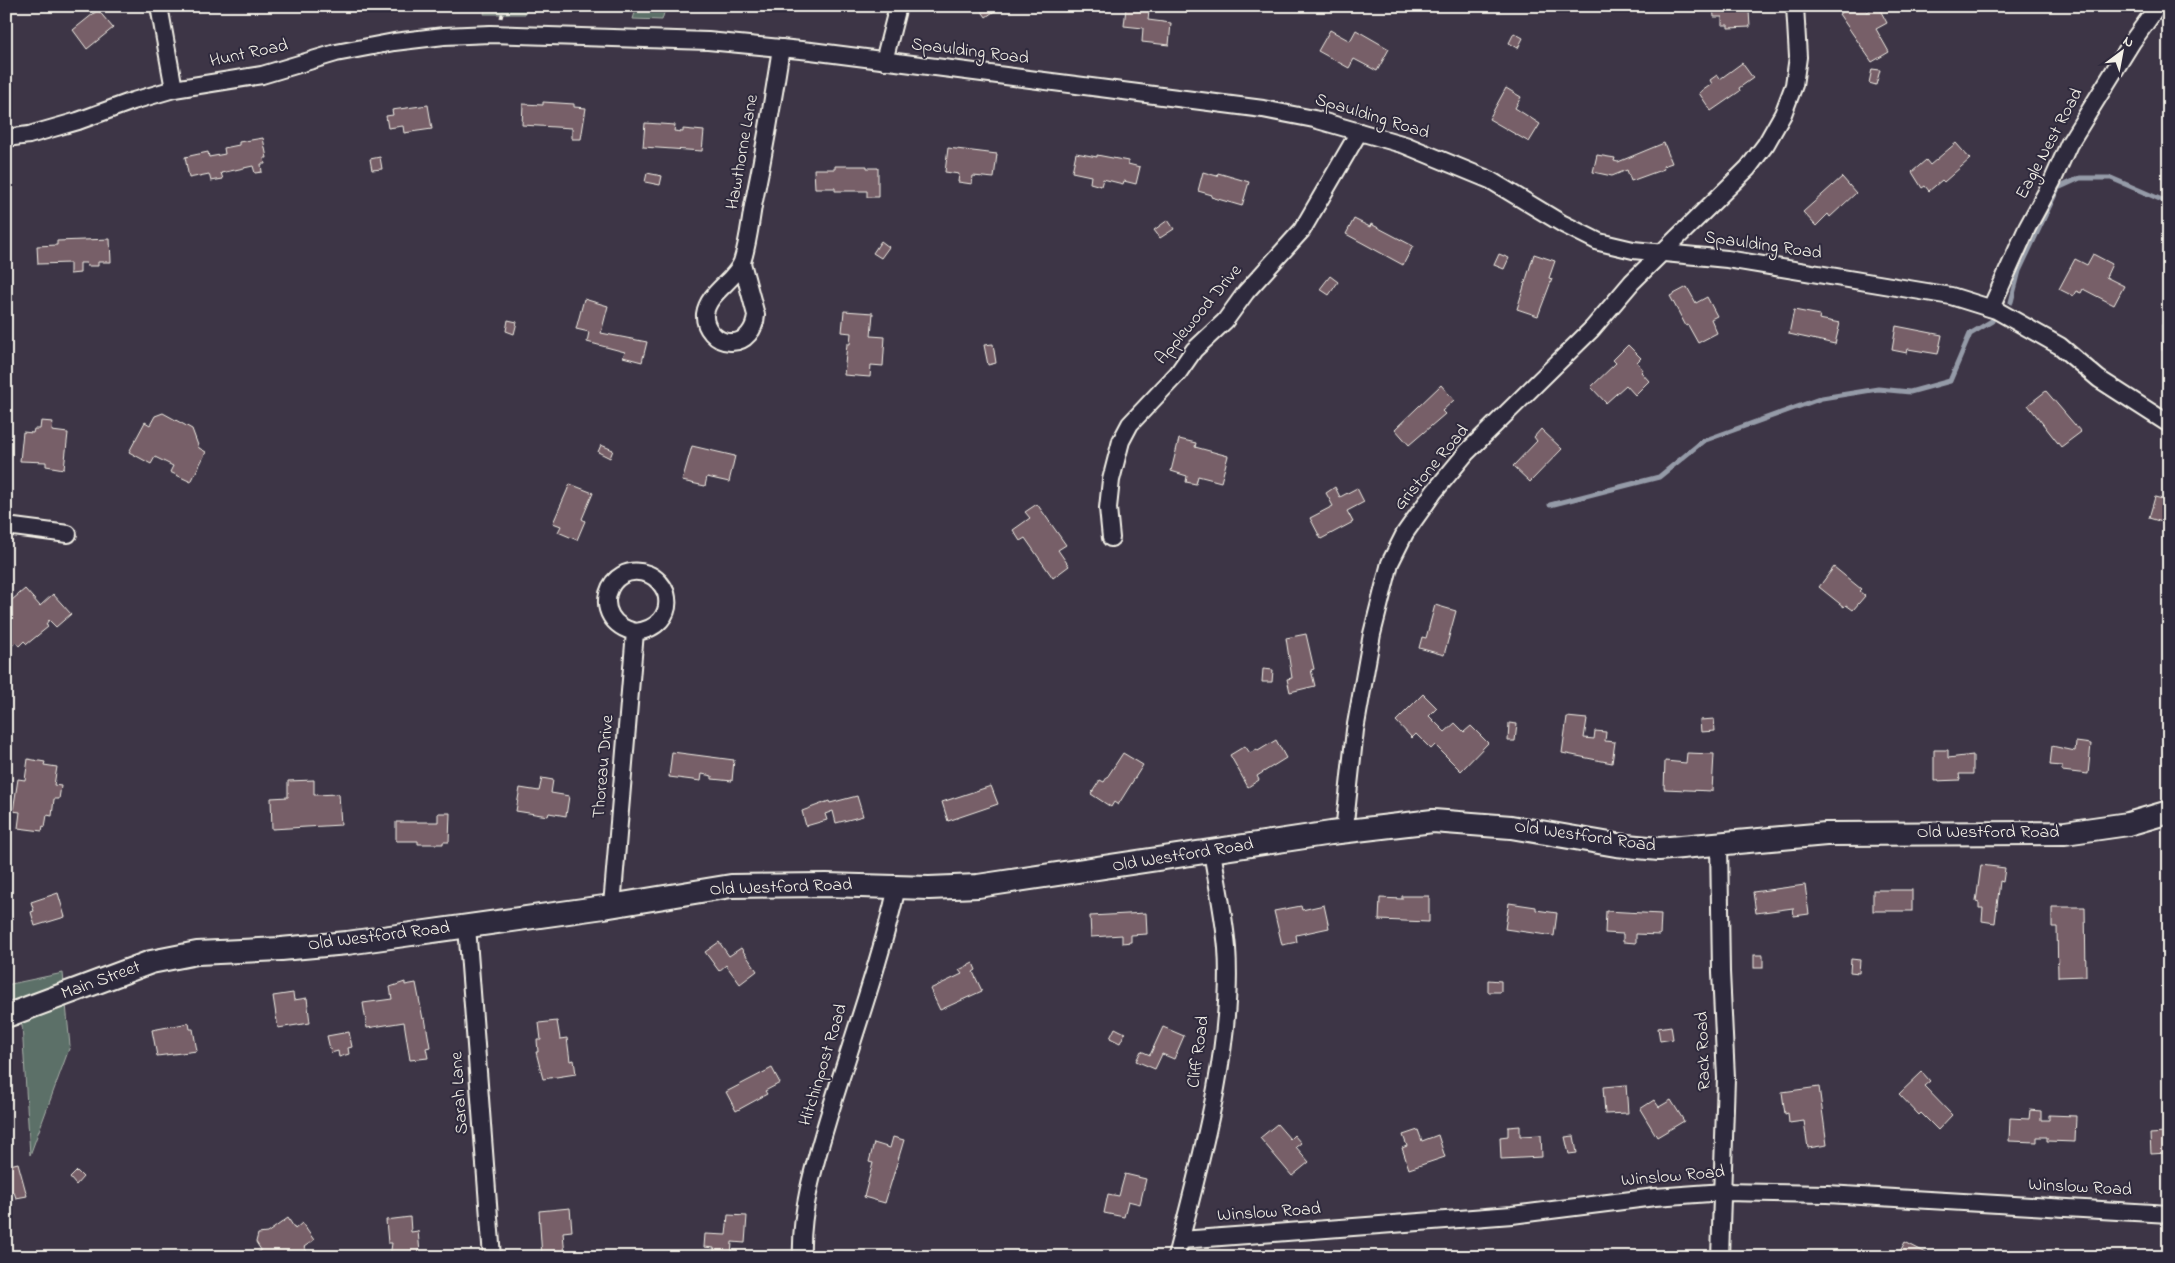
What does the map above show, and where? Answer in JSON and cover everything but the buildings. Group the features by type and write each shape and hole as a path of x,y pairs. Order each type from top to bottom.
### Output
{"main road":[{"name":"Old Westford Road","path":"197,953 333,944 612,906 731,886 929,888 978,886 1138,864 1344,832 1433,821 1511,827 1616,845 1651,848 1875,833 2065,833 2128,824 2169,812"},
{"name":"Main Street","path":"6,1016 151,962 197,953"}],"street":[{"path":"160,6 174,90"},
{"path":"884,61 898,6"},
{"name":"Gristone Road","path":"1344,832 1355,730 1372,634 1390,563 1405,533 1434,492 1468,452 1592,329 1632,282 1664,254 1689,225 1748,168 1766,144 1784,114 1794,86 1798,56 1795,6"},
{"name":"Eagle Nest Road","path":"1991,308 2070,144 2132,42 2158,6"},
{"name":"Hunt Road","path":"6,138 29,135 78,121 133,101 174,90 262,74 336,54 394,42 444,36 506,34"},
{"name":"Spaulding Road","path":"506,34 708,41 781,48 1263,109 1359,132 1406,146 1490,180 1563,224 1599,242 1633,250 1727,259 1951,296 1991,308 2060,346 2099,379 2169,424"},
{"name":"Hawthorne Lane","path":"742,263 765,150 781,48"},
{"name":"Applewood Drive","path":"1111,538 1108,508 1111,480 1121,441 1130,424 1178,373 1194,350 1225,321 1251,286 1302,230 1359,132"},
{"path":"6,526 68,534"},
{"name":"Thoreau Drive","path":"612,906 635,632"},
{"name":"Rack Road","path":"1719,843 1721,972 1726,1078 1724,1192 1720,1257"},
{"name":"Cliff Road","path":"1176,1257 1219,1072 1226,1008 1227,948 1212,851"},
{"name":"Hitchinpost Road","path":"802,1257 805,1208 819,1152 888,926 897,887"},
{"name":"Sarah Lane","path":"468,926 492,1257"},
{"name":"Winslow Road","path":"1181,1240 1512,1215 1655,1197 1724,1192 1826,1194 2169,1214"}],"green space":[{"path":"486,6 527,6 525,14 484,14"},
{"path":"637,6 666,6 662,20 633,19"},
{"path":"63,973 70,1046 30,1155 22,1025 6,1027 6,985"}],"waterway":[{"path":"2011,302 2019,271 2058,188 2080,178 2111,178 2169,203"},
{"path":"1550,505 1659,477 1703,441 1822,398 1878,389 1910,392 1950,381 1970,334 1992,321"}]}
